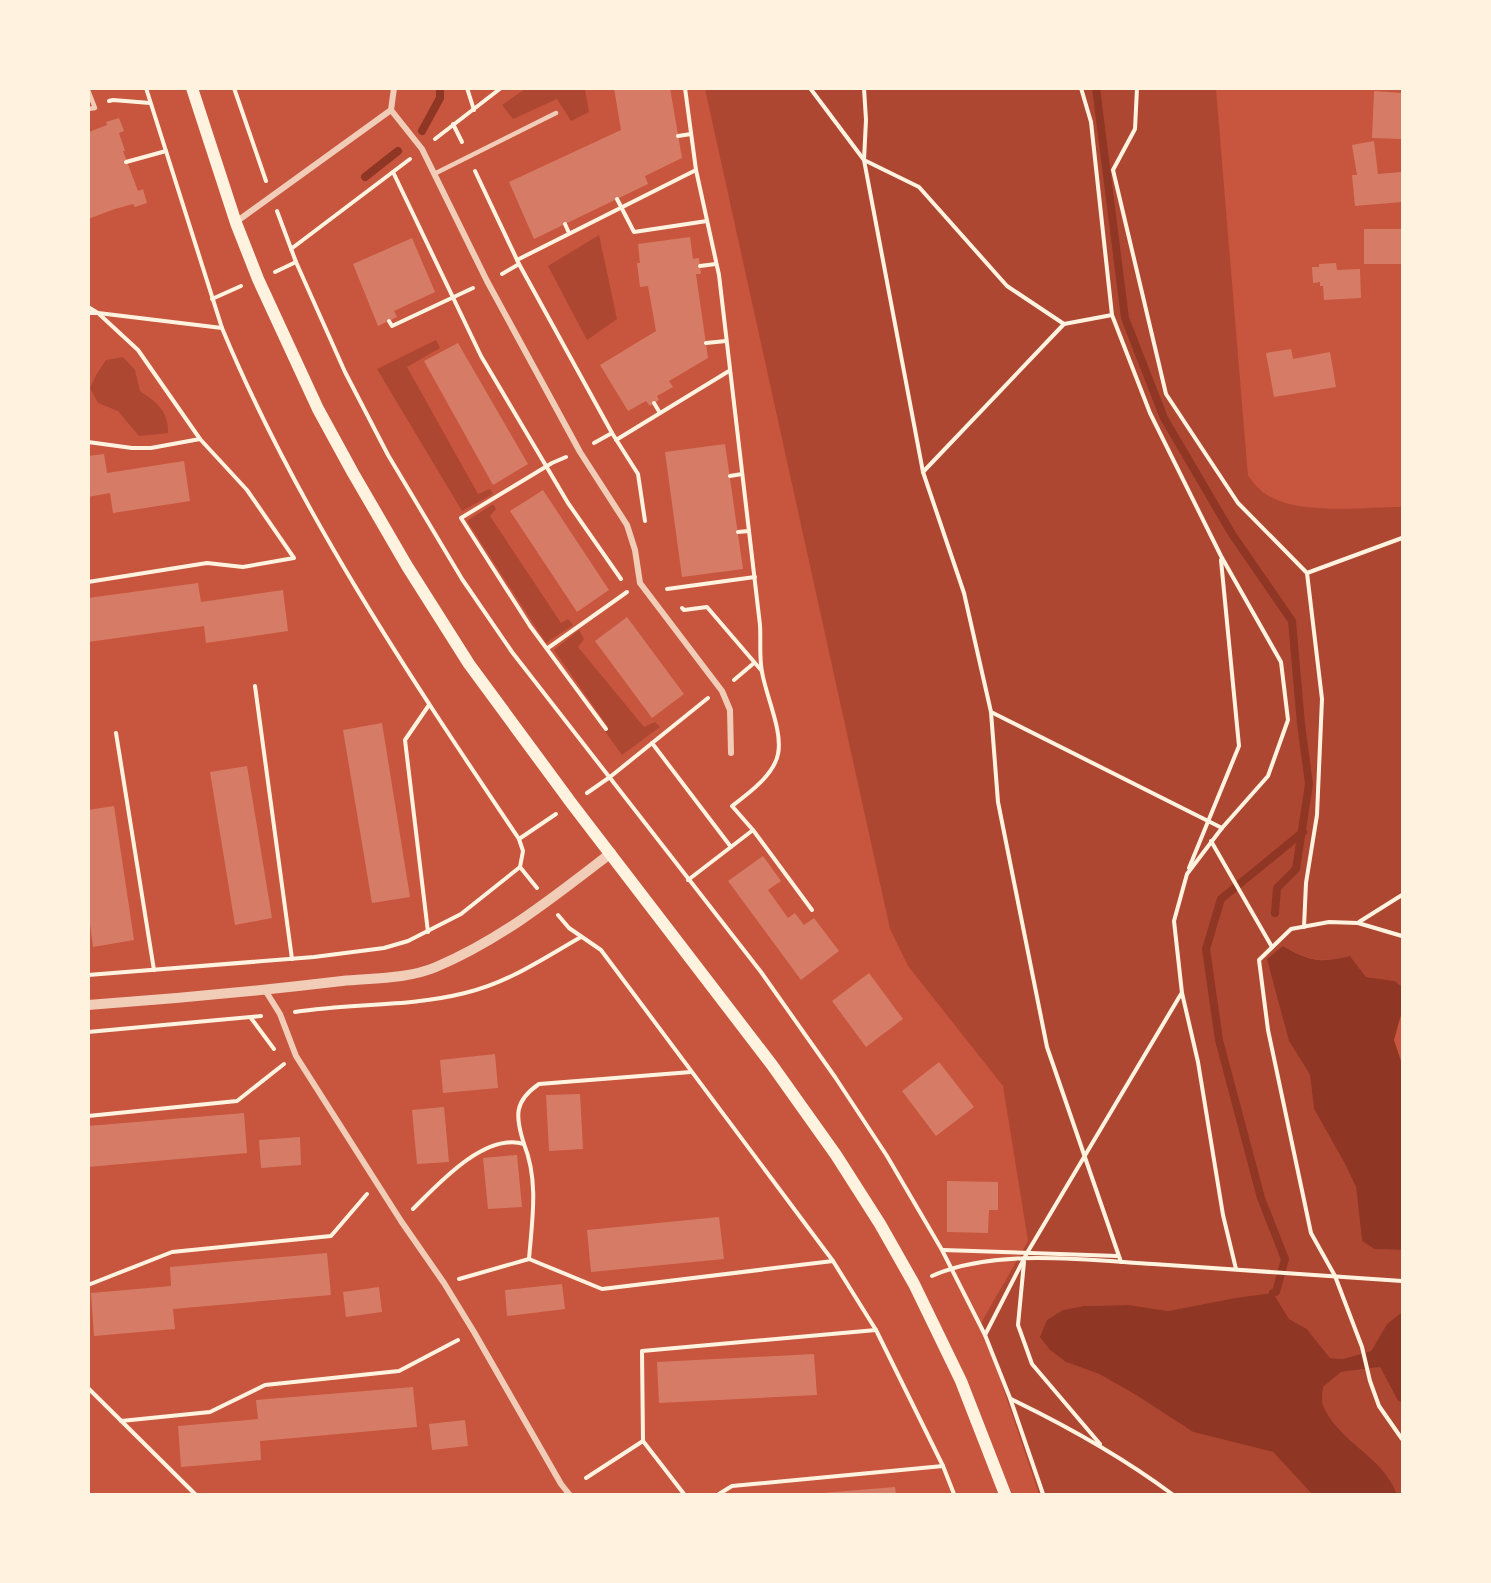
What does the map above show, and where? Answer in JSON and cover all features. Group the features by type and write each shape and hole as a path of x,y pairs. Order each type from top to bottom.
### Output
{"main road":[{"path":"192,88 236,223 258,279 318,409 407,566 469,664 772,1065 836,1155 880,1224 914,1284 961,1381 1005,1494"}],"street":[{"path":"236,223 391,110 394,88"},
{"path":"391,110 422,149 487,281 580,452 627,525 635,550 640,583 722,691 730,710 731,753"},
{"path":"88,1005 265,990 408,974 434,968 491,940 517,924 611,853"},
{"path":"265,990 280,1014 296,1056 401,1221 444,1283 569,1494"}],"lane":[{"path":"88,90 95,108 88,110"},
{"path":"434,174 556,113"}],"path":[{"path":"88,975 292,959 384,948 408,941 461,914 520,867 523,851 519,839 429,705 344,566 282,456 236,364 222,328 146,88"},
{"path":"234,88 265,177"},
{"path":"467,88 474,110"},
{"path":"291,249 501,88"},
{"path":"685,88 696,170 716,264 755,577 762,671 777,734 778,755 756,789 732,806 812,909"},
{"path":"810,88 864,160 919,187 1007,286 1064,324"},
{"path":"864,88 866,120 864,160 923,472 964,593 991,712 998,802 1047,1047 1121,1262"},
{"path":"1081,88 1091,122 1112,315 1150,413 1221,556 1281,662 1288,720 1268,776 1222,828 1187,874"},
{"path":"1137,88 1134,129 1113,170 1166,394 1238,503 1307,573 1322,699 1317,815 1306,883 1304,927"},
{"path":"113,100 150,103"},
{"path":"453,124 518,262 612,433 638,474 646,526"},
{"path":"678,136 691,134"},
{"path":"126,162 166,151"},
{"path":"389,321 392,326 487,281 569,233 696,170"},
{"path":"393,172 482,356 568,503 630,591"},
{"path":"617,199 634,232 707,221"},
{"path":"275,206 291,249 345,372 388,455 462,579 512,652 761,972 887,1156 942,1250 985,1335 1010,1398 1043,1494"},
{"path":"565,224 569,233"},
{"path":"700,266 716,264"},
{"path":"88,307 98,312 138,350 200,439 247,490 294,558 243,567 207,563 88,582"},
{"path":"88,313 98,312 222,328"},
{"path":"923,472 1064,324 1112,315"},
{"path":"706,343 726,341"},
{"path":"616,440 729,371"},
{"path":"654,403 660,413"},
{"path":"606,729 518,608 461,518 547,466 580,452 612,433"},
{"path":"88,442 132,448 151,448 200,439"},
{"path":"730,476 742,474"},
{"path":"738,532 749,531"},
{"path":"1307,573 1402,538"},
{"path":"1221,556 1239,746 1187,874 1174,921 1182,993 1198,1062 1223,1215 1236,1269"},
{"path":"548,648 654,572 673,596"},
{"path":"667,589 755,577"},
{"path":"678,603 684,610 707,607 762,671"},
{"path":"255,686 292,959"},
{"path":"610,777 708,698 702,689"},
{"path":"428,932 405,740 429,705"},
{"path":"991,712 1222,828"},
{"path":"116,733 154,970"},
{"path":"652,743 731,847"},
{"path":"688,880 753,831"},
{"path":"1211,842 1272,947"},
{"path":"520,867 528,877"},
{"path":"1358,923 1402,895"},
{"path":"1402,936 1358,923 1329,922 1291,929 1259,960 1268,1030 1311,1233 1335,1276 1362,1347 1379,1406 1402,1439"},
{"path":"569,928 601,950 833,1261 876,1330 943,1466 954,1494"},
{"path":"985,1335 1024,1258 1182,993"},
{"path":"88,1116 237,1101 285,1064"},
{"path":"529,1259 533,1200 532,1172 519,1129 517,1108 528,1092 539,1084 691,1072"},
{"path":"413,1209 448,1175 477,1153 497,1144 516,1142 524,1144"},
{"path":"88,1285 172,1252 331,1236 367,1194"},
{"path":"942,1250 1118,1256"},
{"path":"914,1284 958,1266 1024,1258 1272,1271 1402,1281"},
{"path":"1024,1258 1018,1325 1032,1364 1100,1444"},
{"path":"458,1279 529,1259 602,1289 833,1261"},
{"path":"684,1494 643,1441 642,1351 876,1330"},
{"path":"121,1421 210,1412 265,1385 399,1371 458,1340"},
{"path":"88,1388 195,1494"},
{"path":"1010,1398 1100,1444 1141,1470 1172,1494"},
{"path":"586,1478 643,1441"},
{"path":"719,1494 732,1486 943,1466"}],"shaded area":[{"path":"525,89 585,89 589,112 571,121 557,99 513,119 502,105"},
{"path":"705,89 1216,89 1248,476 1264,493 1294,505 1330,509 1402,507 1402,987 1395,981 1366,977 1350,956 1331,960 1308,958 1283,946 1289,1041 1310,1075 1314,1109 1356,1187 1362,1241 1374,1249 1402,1250 1402,1312 1387,1324 1371,1351 1343,1359 1330,1358 1307,1329 1289,1319 1235,1298 1168,1311 1129,1305 1083,1306 1063,1310 1066,1362 1099,1374 1193,1432 1273,1452 1312,1494 1039,1494 981,1323 1028,1241 1003,1086 908,966 890,929"},
{"path":"599,235 617,319 587,340 548,266"},
{"path":"436,340 440,348 407,367 478,494 490,489 493,494 462,511 377,369"},
{"path":"123,357 135,370 140,391 156,403 164,413 168,433 139,436 118,411 98,403 90,388 96,375 106,360"},
{"path":"493,504 496,509 490,516 561,623 568,619 573,625 546,643 467,521"},
{"path":"579,630 584,639 578,647 644,727 655,722 660,727 622,755 604,730 608,727 554,650"},
{"path":"1283,946 1315,960 1350,956 1366,977 1395,981 1402,987 1402,1011 1394,1040 1402,1064 1402,1250 1374,1249 1362,1241 1356,1187 1314,1109 1310,1075 1289,1041 1267,959"},
{"path":"1273,1293 1289,1319 1307,1329 1330,1358 1343,1359 1371,1351 1387,1324 1402,1312 1402,1402 1398,1401 1380,1367 1341,1372 1323,1387 1322,1398 1330,1418 1381,1469 1397,1494 1312,1494 1273,1452 1193,1432 1099,1374 1066,1362 1050,1350 1040,1337 1047,1320 1063,1310 1083,1306 1129,1305 1168,1311"},
{"path":"1380,1367 1398,1401 1402,1402 1402,1494 1397,1494 1381,1469 1339,1429 1322,1403 1323,1387 1341,1372"}],"building":[{"path":"614,88 670,88 682,158 645,176 648,184 534,239 509,182 621,130"},
{"path":"1374,91 1402,93 1402,139 1372,138"},
{"path":"119,118 124,131 119,133 125,151 123,151 138,191 143,189 147,203 135,207 133,204 88,219 89,132 107,125 106,122"},
{"path":"1374,141 1378,174 1402,172 1402,202 1355,206 1352,175 1357,175 1352,145"},
{"path":"1364,229 1402,229 1402,264 1364,264"},
{"path":"690,237 693,259 699,258 701,274 696,274 708,358 669,381 673,387 657,396 659,400 650,406 646,401 628,411 600,365 656,331 648,286 640,287 637,263 640,263 638,244"},
{"path":"412,238 435,292 394,311 397,317 378,326 353,264"},
{"path":"1336,263 1337,270 1360,269 1361,298 1324,300 1323,286 1320,286 1320,282 1313,283 1312,267 1319,267 1319,264"},
{"path":"458,343 528,464 493,485 424,361"},
{"path":"1291,349 1293,359 1330,352 1336,387 1274,397 1266,353"},
{"path":"725,444 743,569 682,577 665,452"},
{"path":"104,454 107,473 184,461 190,501 113,513 110,493 88,497 88,456"},
{"path":"543,490 609,590 577,612 510,511"},
{"path":"198,583 201,602 283,590 288,631 206,643 204,626 88,642 88,598"},
{"path":"627,617 684,694 652,718 595,641"},
{"path":"382,723 410,897 372,903 343,730"},
{"path":"247,766 272,918 235,925 210,772"},
{"path":"114,806 134,940 93,947 88,909 88,810"},
{"path":"763,856 781,881 768,890 788,918 795,913 804,925 814,918 839,951 801,980 728,881"},
{"path":"869,973 903,1019 866,1047 832,1001"},
{"path":"495,1054 498,1088 443,1093 440,1060"},
{"path":"939,1062 974,1107 936,1136 902,1091"},
{"path":"580,1094 583,1149 549,1151 546,1095"},
{"path":"444,1107 449,1162 417,1164 412,1110"},
{"path":"244,1113 247,1153 88,1167 88,1126"},
{"path":"300,1137 301,1165 261,1168 259,1140"},
{"path":"517,1155 522,1207 488,1209 483,1158"},
{"path":"947,1181 998,1182 998,1210 989,1210 988,1233 947,1232"},
{"path":"719,1217 724,1259 591,1272 587,1230"},
{"path":"327,1253 331,1295 173,1309 175,1329 94,1336 91,1293 171,1286 170,1267"},
{"path":"562,1284 565,1309 507,1316 505,1290"},
{"path":"379,1287 382,1312 346,1317 343,1292"},
{"path":"814,1354 817,1395 659,1403 657,1362"},
{"path":"413,1387 417,1427 260,1441 261,1460 181,1467 178,1426 258,1419 256,1400"},
{"path":"465,1420 468,1446 432,1450 429,1424"},
{"path":"895,1487 896,1494 822,1494 822,1493"}],"waterway":[{"path":"422,131 440,98 440,88"},
{"path":"1096,88 1125,318 1164,418 1232,534 1292,621 1309,784 1296,869 1277,888 1275,913"},
{"path":"365,177 398,151"},
{"path":"1273,1293 1276,1292 1285,1259 1261,1198 1219,1040 1206,949 1221,899 1303,832"}]}
